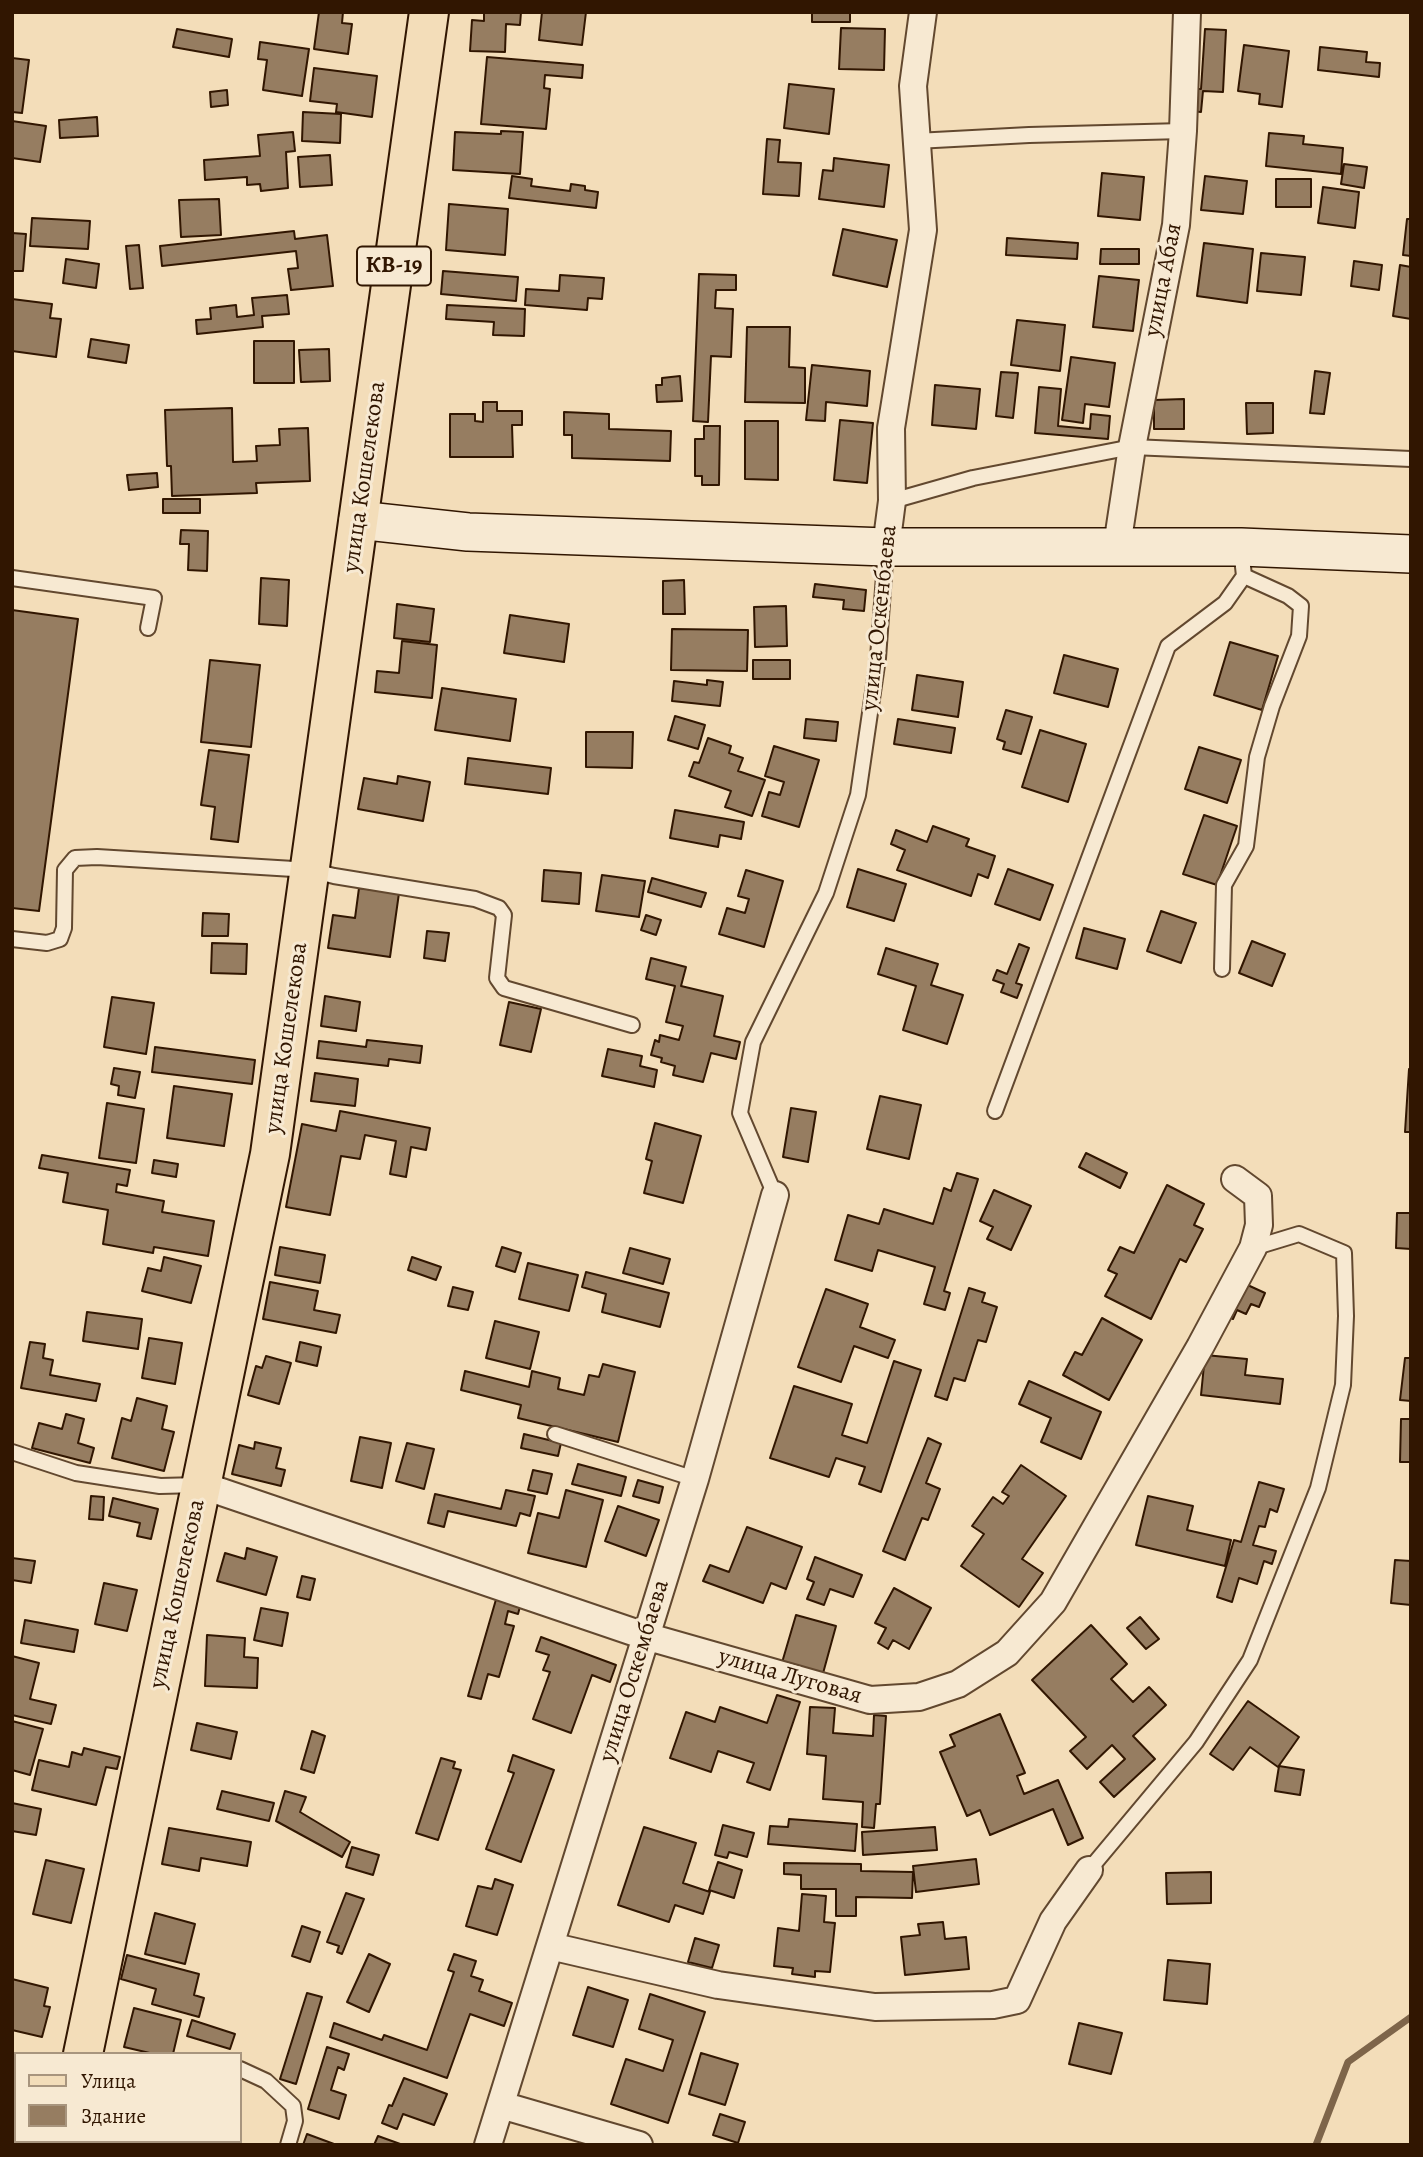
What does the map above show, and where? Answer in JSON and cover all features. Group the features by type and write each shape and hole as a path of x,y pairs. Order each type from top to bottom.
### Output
{"main road":[{"name":"улица Кошелекова","path":"83,2052 270,1154 429,12"},
{"path":"358,520 468,532 886,547 1117,546 1242,561 1411,554"}],"street":[{"name":"улица Оскенбаева","path":"886,547 892,501 891,428 923,230 913,86 923,12"},
{"name":"улица Абая","path":"1117,546 1132,447 1176,225 1183,131 1187,12"},
{"name":"улица Луговая","path":"201,1485 645,1636 870,1700 919,1697 958,1684 1007,1653 1053,1602 1253,1248 1259,1225 1258,1196 1235,1179"},
{"name":"улица Оскембаева","path":"488,2145 695,1479 775,1195"},
{"path":"550,1946 718,1985 875,2007 993,2005 1017,2000 1053,1921 1089,1870"},
{"path":"501,2105 639,2145"}],"lane":[{"path":"916,141 1183,131"},
{"path":"892,501 973,478 1132,447 1411,459"},
{"name":"улица Оскенбаева","path":"775,1195 740,1112 753,1042 826,893 858,795 878,658 886,547"},
{"path":"995,1111 1168,646 1225,603 1242,561 1301,606 1299,636 1272,706 1257,757 1246,846 1224,885 1222,969"},
{"path":"12,578 154,597 148,628"},
{"path":"12,939 47,943 60,939 64,928 65,870 75,858 97,857 310,870 475,899 499,908 504,915 497,978 504,988 632,1025"},
{"path":"1089,1870 1196,1742 1250,1660 1318,1488 1343,1385 1346,1316 1344,1253 1299,1234 1253,1248"},
{"path":"555,1434 695,1479"},
{"path":"12,1452 76,1474 160,1486 201,1485"},
{"path":"242,2070 266,2081 293,2106 295,2121 288,2145"}],"building":[{"path":"319,12 343,12 342,23 352,24 348,54 314,49"},
{"path":"484,12 521,12 520,25 506,24 505,52 470,51 472,20 484,21"},
{"path":"542,12 586,12 582,45 539,40"},
{"path":"812,12 850,12 850,22 812,22"},
{"path":"841,28 885,29 884,70 839,69"},
{"path":"177,29 232,39 229,57 173,47"},
{"path":"1205,29 1226,30 1223,92 1203,91 1201,112 1191,111 1193,89 1201,89"},
{"path":"260,42 309,49 302,96 263,90 267,60 258,59"},
{"path":"1244,45 1289,51 1282,107 1259,104 1260,94 1238,91"},
{"path":"1320,47 1367,52 1366,62 1380,63 1379,77 1318,70"},
{"path":"487,57 583,65 582,78 545,75 544,88 550,89 546,129 481,124"},
{"path":"12,58 29,60 22,113 12,112"},
{"path":"314,68 377,76 372,117 336,112 337,104 310,101"},
{"path":"789,84 834,89 829,134 784,128"},
{"path":"227,90 228,105 211,107 210,92"},
{"path":"303,112 341,114 340,143 302,141"},
{"path":"97,117 98,136 60,138 59,120"},
{"path":"12,121 46,126 40,162 12,158"},
{"path":"501,131 523,132 520,174 453,170 455,132 501,134"},
{"path":"293,132 295,151 286,152 288,188 261,191 260,184 247,185 247,177 205,180 204,160 260,156 258,135"},
{"path":"1269,133 1304,136 1303,144 1343,148 1341,174 1266,166"},
{"path":"767,139 780,140 778,162 801,163 799,196 763,194"},
{"path":"330,155 332,185 300,187 298,157"},
{"path":"834,158 889,165 884,207 819,199 823,170 833,171"},
{"path":"1344,164 1367,167 1364,188 1341,184"},
{"path":"1102,173 1144,177 1140,220 1098,216"},
{"path":"512,176 532,179 531,186 570,191 571,184 585,186 585,190 598,192 596,208 509,198"},
{"path":"1205,176 1247,181 1243,214 1201,210"},
{"path":"1276,179 1311,179 1311,207 1276,207"},
{"path":"1323,187 1359,192 1355,228 1318,223"},
{"path":"219,199 221,235 181,237 179,200"},
{"path":"449,204 508,209 505,255 446,250"},
{"path":"32,218 90,221 88,249 30,246"},
{"path":"1407,219 1411,219 1411,256 1403,255"},
{"path":"843,229 897,240 887,287 833,275"},
{"path":"294,231 295,239 327,235 333,286 291,290 288,269 298,268 296,251 162,266 160,246"},
{"path":"12,233 26,234 23,271 12,271"},
{"path":"1007,238 1078,243 1077,259 1006,255"},
{"path":"1204,243 1253,249 1247,303 1197,296"},
{"path":"139,245 143,288 130,289 126,246"},
{"path":"1101,249 1139,249 1139,264 1100,264"},
{"path":"1261,253 1305,257 1301,295 1257,291"},
{"path":"66,259 99,264 96,288 63,283"},
{"path":"1354,261 1382,265 1379,290 1351,286"},
{"path":"1400,265 1411,267 1411,319 1393,316"},
{"path":"443,271 518,277 516,301 441,294"},
{"path":"699,274 736,275 736,290 716,290 715,308 733,309 731,357 711,356 708,422 693,421"},
{"path":"560,275 604,278 602,299 588,298 587,310 525,305 526,289 559,291"},
{"path":"1099,276 1139,280 1133,331 1093,327"},
{"path":"287,295 289,314 262,316 263,327 197,334 196,320 211,319 210,308 236,305 237,317 254,315 252,298"},
{"path":"12,299 52,304 50,318 61,319 56,357 12,351"},
{"path":"447,305 525,309 524,336 493,335 494,322 446,319"},
{"path":"1017,320 1065,325 1060,371 1011,365"},
{"path":"747,327 790,327 789,367 805,368 805,403 745,402"},
{"path":"91,339 129,345 126,363 88,357"},
{"path":"254,341 294,341 294,383 254,383"},
{"path":"329,349 330,381 301,382 299,350"},
{"path":"1071,357 1115,363 1109,407 1085,404 1083,423 1062,420"},
{"path":"812,365 870,371 867,406 826,402 825,421 806,420"},
{"path":"1315,371 1330,373 1324,414 1310,413"},
{"path":"1001,372 1018,373 1013,418 996,416"},
{"path":"680,376 682,401 657,402 656,385 662,385 662,378"},
{"path":"935,385 980,389 976,429 932,425"},
{"path":"1039,387 1061,389 1058,426 1090,429 1091,414 1110,416 1108,439 1035,433"},
{"path":"1184,399 1184,429 1154,429 1154,400"},
{"path":"483,402 497,402 497,411 522,411 522,425 512,425 513,457 450,457 450,414 475,414 475,421 483,422"},
{"path":"1246,403 1273,403 1273,433 1247,434"},
{"path":"232,408 233,462 257,461 256,446 280,445 279,429 308,428 310,481 256,483 257,493 172,496 171,466 167,466 165,410"},
{"path":"564,412 609,414 609,429 671,431 670,461 572,458 572,435 564,435"},
{"path":"840,420 873,423 867,483 834,480"},
{"path":"745,421 778,421 778,480 745,479"},
{"path":"704,426 720,426 719,485 702,485 702,476 695,476 695,439 704,439"},
{"path":"157,473 158,487 129,490 127,475"},
{"path":"163,499 200,499 200,513 163,513"},
{"path":"181,530 208,531 207,571 188,570 189,544 180,544"},
{"path":"261,578 289,580 287,626 259,624"},
{"path":"684,580 685,614 663,614 663,581"},
{"path":"815,584 866,590 864,611 843,609 844,600 813,597"},
{"path":"397,604 434,609 430,642 394,638"},
{"path":"786,606 787,646 755,647 754,607"},
{"path":"12,610 78,619 39,911 12,908"},
{"path":"510,615 569,624 564,662 504,653"},
{"path":"672,629 748,630 747,671 671,670"},
{"path":"402,641 437,645 432,698 375,692 377,671 399,673"},
{"path":"1230,642 1278,656 1262,710 1214,695"},
{"path":"1064,655 1118,669 1108,707 1054,693"},
{"path":"210,660 260,665 251,747 201,742"},
{"path":"753,660 790,660 790,679 753,679"},
{"path":"917,675 963,682 958,717 912,710"},
{"path":"707,680 723,682 720,706 672,701 674,681 707,685"},
{"path":"442,688 516,699 510,741 435,730"},
{"path":"1006,710 1032,717 1021,754 1003,749 1005,742 997,739"},
{"path":"675,716 705,725 698,749 668,740"},
{"path":"806,719 838,722 836,741 804,738"},
{"path":"898,719 955,728 951,753 894,744"},
{"path":"1040,730 1086,744 1068,802 1022,787"},
{"path":"586,732 633,732 632,768 586,767"},
{"path":"708,738 731,746 729,753 743,758 738,771 765,780 752,816 725,807 731,791 689,776 694,762 699,763"},
{"path":"774,746 819,760 799,827 762,816 769,792 780,795 784,782 765,776"},
{"path":"1199,747 1241,760 1227,803 1185,789"},
{"path":"209,750 249,755 238,842 211,839 215,807 201,805"},
{"path":"468,758 551,768 548,794 465,784"},
{"path":"398,776 430,782 423,821 358,809 364,778 397,784"},
{"path":"675,810 744,822 741,839 720,835 718,847 670,838"},
{"path":"1204,815 1237,826 1217,885 1183,874"},
{"path":"933,826 969,839 966,846 995,856 988,878 978,874 971,896 897,870 905,850 891,844 896,830 927,842"},
{"path":"858,869 906,884 894,921 847,907"},
{"path":"1008,869 1053,885 1040,920 995,904"},
{"path":"544,870 581,873 579,904 542,901"},
{"path":"746,870 783,881 764,947 719,934 727,908 745,913 749,899 738,896"},
{"path":"602,875 645,881 639,917 596,911"},
{"path":"652,878 706,893 701,907 648,892"},
{"path":"359,888 399,893 390,957 328,948 333,915 355,918"},
{"path":"1161,911 1196,923 1181,963 1147,951"},
{"path":"203,913 229,914 228,936 202,936"},
{"path":"646,915 661,920 656,935 641,930"},
{"path":"1084,928 1125,939 1117,969 1076,958"},
{"path":"427,931 449,933 445,961 424,958"},
{"path":"1252,941 1285,954 1272,986 1239,973"},
{"path":"212,943 247,944 246,974 211,973"},
{"path":"1019,944 1029,948 1016,983 1022,985 1017,998 1001,992 1004,984 993,980 997,970 1007,974"},
{"path":"886,948 938,964 931,985 963,995 947,1044 903,1030 916,986 878,974"},
{"path":"651,958 686,967 681,986 723,996 714,1036 740,1042 736,1059 711,1053 703,1082 673,1075 675,1066 661,1062 662,1058 651,1055 655,1040 659,1042 660,1035 679,1040 683,1026 666,1022 675,986 646,979"},
{"path":"325,996 360,1002 356,1031 321,1026"},
{"path":"112,997 154,1003 146,1054 104,1047"},
{"path":"509,1002 541,1009 531,1052 500,1045"},
{"path":"367,1040 422,1046 420,1063 389,1059 388,1066 317,1058 319,1041 366,1047"},
{"path":"155,1047 255,1060 252,1084 152,1072"},
{"path":"608,1049 642,1056 640,1066 657,1070 654,1087 602,1076"},
{"path":"114,1068 140,1072 135,1098 118,1095 119,1086 111,1084"},
{"path":"1409,1069 1411,1132 1405,1132"},
{"path":"315,1073 358,1079 355,1106 311,1101"},
{"path":"174,1086 232,1094 224,1146 167,1138"},
{"path":"880,1096 921,1105 909,1159 867,1149"},
{"path":"107,1103 144,1109 136,1163 99,1158"},
{"path":"791,1108 816,1112 808,1162 783,1157"},
{"path":"340,1111 430,1128 426,1150 411,1147 406,1177 390,1174 396,1141 365,1135 360,1159 341,1156 330,1215 286,1207 302,1124 336,1131"},
{"path":"655,1123 701,1136 683,1203 644,1193 652,1161 646,1159"},
{"path":"1086,1153 1127,1173 1120,1188 1079,1167"},
{"path":"42,1155 130,1170 127,1186 117,1184 116,1192 164,1201 162,1212 214,1221 208,1256 154,1247 153,1253 103,1244 108,1210 63,1202 68,1173 39,1168"},
{"path":"154,1160 178,1164 176,1177 152,1173"},
{"path":"957,1173 978,1179 944,1291 950,1293 945,1310 924,1304 935,1267 878,1250 872,1271 835,1260 848,1215 879,1224 884,1209 933,1224 944,1188 951,1191"},
{"path":"1167,1185 1204,1204 1194,1225 1203,1229 1186,1262 1180,1259 1151,1319 1105,1296 1117,1274 1108,1270 1120,1247 1134,1253"},
{"path":"994,1190 1031,1206 1011,1250 987,1239 993,1227 980,1221"},
{"path":"1397,1213 1411,1213 1411,1249 1396,1248"},
{"path":"280,1247 325,1255 320,1283 275,1275"},
{"path":"502,1247 521,1253 515,1272 496,1266"},
{"path":"630,1248 670,1259 663,1284 623,1273"},
{"path":"164,1257 201,1266 191,1303 142,1291 148,1268 161,1271"},
{"path":"412,1257 441,1267 436,1280 408,1270"},
{"path":"528,1263 578,1275 569,1311 519,1299"},
{"path":"586,1272 669,1293 660,1327 602,1312 606,1294 582,1287"},
{"path":"270,1282 318,1291 314,1310 340,1315 336,1333 263,1319"},
{"path":"1241,1282 1265,1293 1259,1307 1251,1304 1246,1314 1237,1310 1233,1319 1225,1315"},
{"path":"453,1287 473,1292 468,1310 448,1306"},
{"path":"969,1288 985,1293 982,1302 997,1307 986,1342 978,1340 965,1381 954,1378 947,1400 935,1396"},
{"path":"826,1289 868,1304 860,1327 895,1340 888,1358 854,1346 841,1382 798,1367"},
{"path":"87,1312 142,1319 138,1349 83,1341"},
{"path":"1102,1318 1142,1340 1109,1400 1063,1375 1075,1352 1082,1355"},
{"path":"495,1321 539,1332 530,1369 486,1358"},
{"path":"149,1338 182,1343 175,1384 142,1378"},
{"path":"30,1342 45,1344 43,1358 53,1360 50,1375 100,1384 96,1401 21,1388"},
{"path":"300,1342 321,1347 317,1366 296,1361"},
{"path":"1205,1355 1247,1359 1245,1375 1283,1379 1280,1404 1201,1395"},
{"path":"266,1356 291,1363 279,1404 248,1395 256,1366 262,1368"},
{"path":"1405,1358 1411,1358 1411,1401 1400,1400"},
{"path":"894,1361 921,1370 881,1492 859,1484 865,1467 836,1458 829,1477 770,1458 794,1386 852,1404 842,1435 867,1443"},
{"path":"603,1364 635,1372 618,1442 518,1418 521,1405 461,1390 465,1371 529,1387 532,1371 560,1378 558,1389 584,1395 589,1375 599,1377"},
{"path":"1029,1381 1101,1412 1081,1459 1041,1442 1051,1418 1019,1404"},
{"path":"137,1398 167,1406 162,1429 174,1432 164,1471 112,1458 122,1418 131,1421"},
{"path":"66,1414 84,1419 78,1443 94,1448 90,1463 32,1448 39,1423 62,1429"},
{"path":"1401,1419 1411,1419 1411,1462 1400,1462"},
{"path":"524,1434 561,1443 558,1456 521,1448"},
{"path":"360,1437 391,1443 382,1488 351,1481"},
{"path":"928,1438 941,1444 926,1483 940,1489 928,1520 922,1518 905,1560 883,1551"},
{"path":"255,1442 281,1448 276,1468 285,1470 281,1486 232,1474 239,1445 254,1449"},
{"path":"407,1443 434,1449 424,1489 396,1481"},
{"path":"578,1464 626,1477 621,1496 572,1484"},
{"path":"1021,1465 1066,1496 1022,1559 1043,1573 1019,1607 961,1566 984,1534 972,1526 993,1497 1003,1504 1009,1496 1002,1492"},
{"path":"533,1470 552,1474 547,1494 528,1490"},
{"path":"638,1480 663,1487 659,1503 633,1496"},
{"path":"1259,1482 1284,1489 1277,1512 1270,1509 1265,1527 1259,1526 1253,1545 1276,1551 1272,1564 1264,1561 1257,1584 1239,1578 1232,1602 1217,1597 1234,1540 1241,1542"},
{"path":"506,1490 535,1496 530,1516 520,1513 516,1526 448,1511 444,1527 428,1523 435,1494 501,1509"},
{"path":"566,1490 603,1500 586,1567 528,1553 538,1513 559,1518"},
{"path":"91,1496 104,1497 103,1520 89,1519"},
{"path":"1148,1496 1193,1506 1187,1530 1231,1540 1225,1566 1136,1545"},
{"path":"113,1498 158,1509 151,1539 137,1536 140,1523 109,1516"},
{"path":"618,1506 659,1520 646,1556 605,1541"},
{"path":"747,1527 802,1547 786,1589 771,1583 763,1603 703,1581 710,1565 729,1572"},
{"path":"247,1548 277,1557 266,1595 217,1581 225,1553 245,1559"},
{"path":"815,1557 862,1575 853,1597 830,1589 824,1605 807,1599 814,1582 807,1579"},
{"path":"12,1558 35,1561 31,1583 12,1580"},
{"path":"1395,1560 1411,1561 1411,1605 1391,1603"},
{"path":"302,1576 315,1579 310,1600 297,1597"},
{"path":"104,1583 137,1590 127,1631 95,1624"},
{"path":"894,1588 931,1608 909,1649 893,1640 888,1649 878,1643 886,1628 875,1623"},
{"path":"497,1596 521,1603 518,1614 508,1611 505,1624 514,1626 499,1677 488,1674 481,1699 468,1696"},
{"path":"261,1608 288,1613 282,1646 254,1640"},
{"path":"796,1615 836,1626 822,1677 781,1666"},
{"path":"1140,1617 1159,1639 1146,1649 1127,1628"},
{"path":"25,1620 78,1630 74,1652 21,1643"},
{"path":"1091,1625 1127,1664 1111,1679 1133,1702 1149,1687 1166,1705 1133,1736 1155,1759 1114,1797 1100,1782 1125,1759 1112,1745 1087,1769 1070,1751 1086,1737 1032,1680"},
{"path":"207,1635 245,1638 244,1657 258,1658 257,1688 205,1686"},
{"path":"541,1637 616,1665 610,1682 592,1675 571,1733 533,1719 550,1672 543,1670 549,1655 536,1651"},
{"path":"12,1656 39,1663 30,1699 56,1705 51,1724 12,1715"},
{"path":"777,1695 800,1702 770,1790 747,1782 754,1763 718,1751 711,1772 670,1758 686,1712 715,1722 720,1707 767,1723"},
{"path":"1248,1701 1299,1737 1278,1767 1250,1747 1233,1770 1210,1754"},
{"path":"810,1707 835,1708 833,1733 873,1736 874,1715 886,1716 880,1804 876,1804 874,1828 862,1827 863,1802 823,1799 826,1756 807,1754"},
{"path":"1000,1714 1025,1773 1017,1776 1024,1794 1058,1780 1083,1838 1068,1845 1053,1809 990,1835 980,1810 967,1816 940,1752 955,1746 950,1735"},
{"path":"12,1721 43,1729 30,1775 12,1770"},
{"path":"197,1723 237,1732 231,1759 191,1750"},
{"path":"312,1731 325,1736 314,1773 301,1769"},
{"path":"84,1748 120,1757 117,1769 106,1767 96,1805 32,1790 39,1760 69,1767 72,1752 82,1755"},
{"path":"513,1755 554,1770 521,1862 486,1849 514,1773 508,1771"},
{"path":"441,1758 455,1762 453,1768 461,1770 438,1840 416,1833"},
{"path":"1279,1766 1304,1770 1300,1795 1275,1791"},
{"path":"222,1791 274,1803 269,1821 217,1809"},
{"path":"285,1791 306,1797 300,1812 350,1842 342,1857 276,1821"},
{"path":"12,1803 41,1809 36,1835 12,1831"},
{"path":"789,1819 857,1824 855,1851 768,1844 770,1826 788,1827"},
{"path":"723,1825 754,1833 747,1857 729,1852 727,1858 715,1855"},
{"path":"644,1827 696,1843 683,1883 710,1892 703,1914 675,1905 669,1922 618,1905"},
{"path":"935,1827 937,1850 863,1855 862,1832"},
{"path":"169,1828 251,1842 247,1866 201,1858 199,1871 162,1864"},
{"path":"352,1847 379,1855 373,1875 346,1867"},
{"path":"976,1859 979,1884 916,1892 913,1866"},
{"path":"46,1860 84,1869 71,1923 33,1914"},
{"path":"718,1862 742,1870 734,1898 709,1890"},
{"path":"784,1863 861,1864 861,1871 913,1872 912,1898 856,1897 856,1916 836,1916 836,1889 801,1889 801,1875 784,1874"},
{"path":"1211,1872 1211,1903 1167,1904 1166,1873"},
{"path":"495,1879 513,1885 497,1935 466,1926 478,1886 492,1889"},
{"path":"346,1893 364,1899 342,1954 337,1952 339,1946 327,1942"},
{"path":"802,1894 826,1896 824,1922 835,1923 830,1972 815,1971 815,1977 792,1974 793,1968 774,1966 778,1928 799,1931"},
{"path":"155,1913 195,1924 185,1964 145,1954"},
{"path":"943,1922 945,1939 966,1937 969,1969 905,1975 901,1937 920,1935 918,1924"},
{"path":"302,1926 320,1932 310,1962 292,1956"},
{"path":"695,1938 719,1945 712,1968 688,1962"},
{"path":"369,1954 390,1964 369,2012 347,2002"},
{"path":"454,1954 476,1961 471,1976 483,1980 479,1991 512,2003 504,2026 470,2014 447,2078 330,2037 334,2023 382,2040 384,2035 427,2050 454,1972 448,1970"},
{"path":"127,1955 199,1974 194,1995 204,1998 199,2017 152,2004 156,1989 121,1979"},
{"path":"1168,1960 1210,1964 1207,2004 1164,2000"},
{"path":"12,1979 48,1988 44,2006 50,2007 42,2037 12,2030"},
{"path":"588,1987 628,2000 613,2047 573,2035"},
{"path":"307,1993 322,1997 296,2084 280,2079"},
{"path":"650,1994 705,2012 668,2123 611,2104 626,2059 663,2071 673,2040 639,2029"},
{"path":"134,2008 181,2020 173,2052 145,2052 124,2047"},
{"path":"192,2020 235,2034 230,2049 187,2036"},
{"path":"1079,2023 1122,2033 1111,2074 1069,2064"},
{"path":"327,2047 349,2054 344,2070 338,2067 331,2090 346,2095 339,2119 308,2109"},
{"path":"701,2053 738,2064 725,2105 689,2094"},
{"path":"404,2078 447,2094 434,2125 403,2114 397,2129 382,2123"},
{"path":"720,2114 745,2122 738,2143 713,2135"},
{"path":"12,2123 16,2145 12,2145"},
{"path":"307,2134 334,2144 303,2145"},
{"path":"378,2136 403,2145 374,2145"},
{"path":"108,2143 143,2143 142,2145"}],"waterway":[{"path":"1316,2145 1348,2062 1411,2017"}]}
